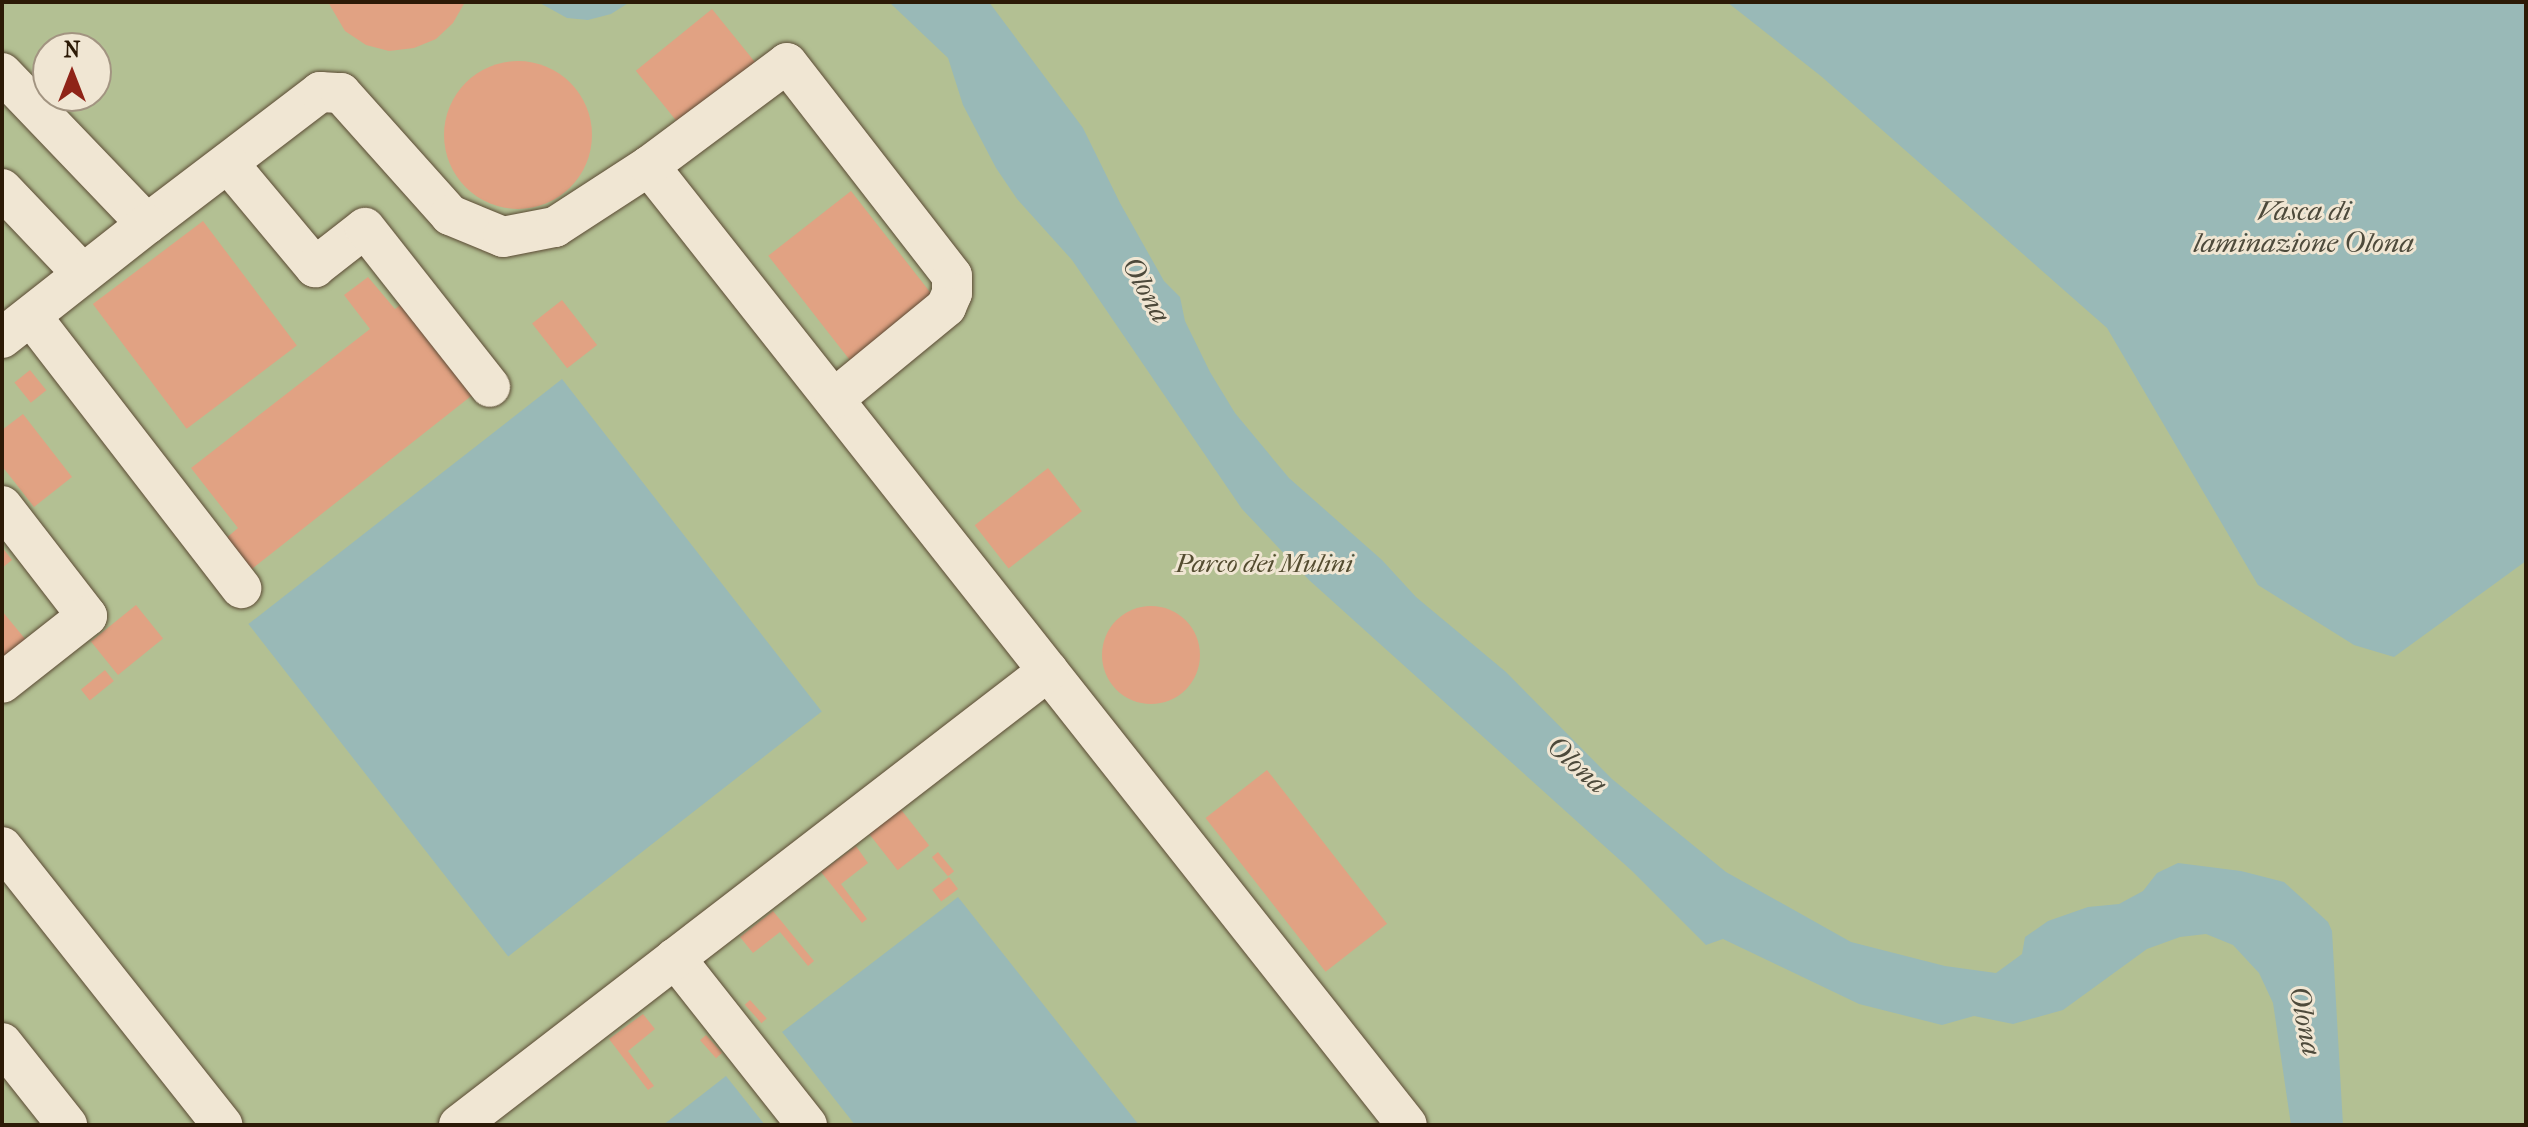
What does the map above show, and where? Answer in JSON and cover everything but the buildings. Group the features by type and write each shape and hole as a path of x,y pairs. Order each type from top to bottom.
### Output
{"street":[{"path":"241,588 16,327 320,92 341,93 450,215 503,237 555,227 649,166 787,63 952,276 952,293 946,307 834,399"},
{"path":"2,73 147,224"},
{"path":"228,163 315,267 365,228 490,387"},
{"path":"649,166 1407,1125"},
{"path":"2,189 83,274"},
{"path":"2,506 87,616 2,683"},
{"path":"459,1125 1048,671"},
{"path":"2,847 222,1125"},
{"path":"675,958 807,1125"},
{"path":"2,1043 67,1125"}],"green space":[{"name":"Parco dei Mulini","path":"2,2 2526,2 2526,1125 2,1125"}],"water":[{"path":"538,2 630,2 611,14 588,20 567,18"},
{"name":"Olona","path":"889,2 989,2 1083,128 1164,281 1180,297 1185,321 1210,372 1235,413 1289,478 1382,560 1416,597 1506,672 1612,779 1726,872 1851,942 1945,966 1996,973 2022,954 2025,937 2048,921 2088,907 2119,904 2143,891 2157,873 2178,863 2241,871 2284,882 2328,922 2332,931 2343,1125 2291,1125 2273,1003 2259,973 2233,945 2206,934 2180,937 2147,949 2063,1010 2013,1024 1974,1016 1942,1025 1859,1004 1723,939 1706,945 1632,871 1309,580 1242,509 1072,260 1017,199 996,168 963,105 948,58"},
{"name":"Vasca di laminazione Olona","path":"1727,2 2526,2 2526,561 2394,657 2354,645 2258,585 2107,328 1822,77"},
{"path":"562,379 822,712 508,957 248,624"},
{"path":"958,897 1139,1125 855,1125 782,1032"},
{"path":"726,1076 765,1125 663,1125"}]}
